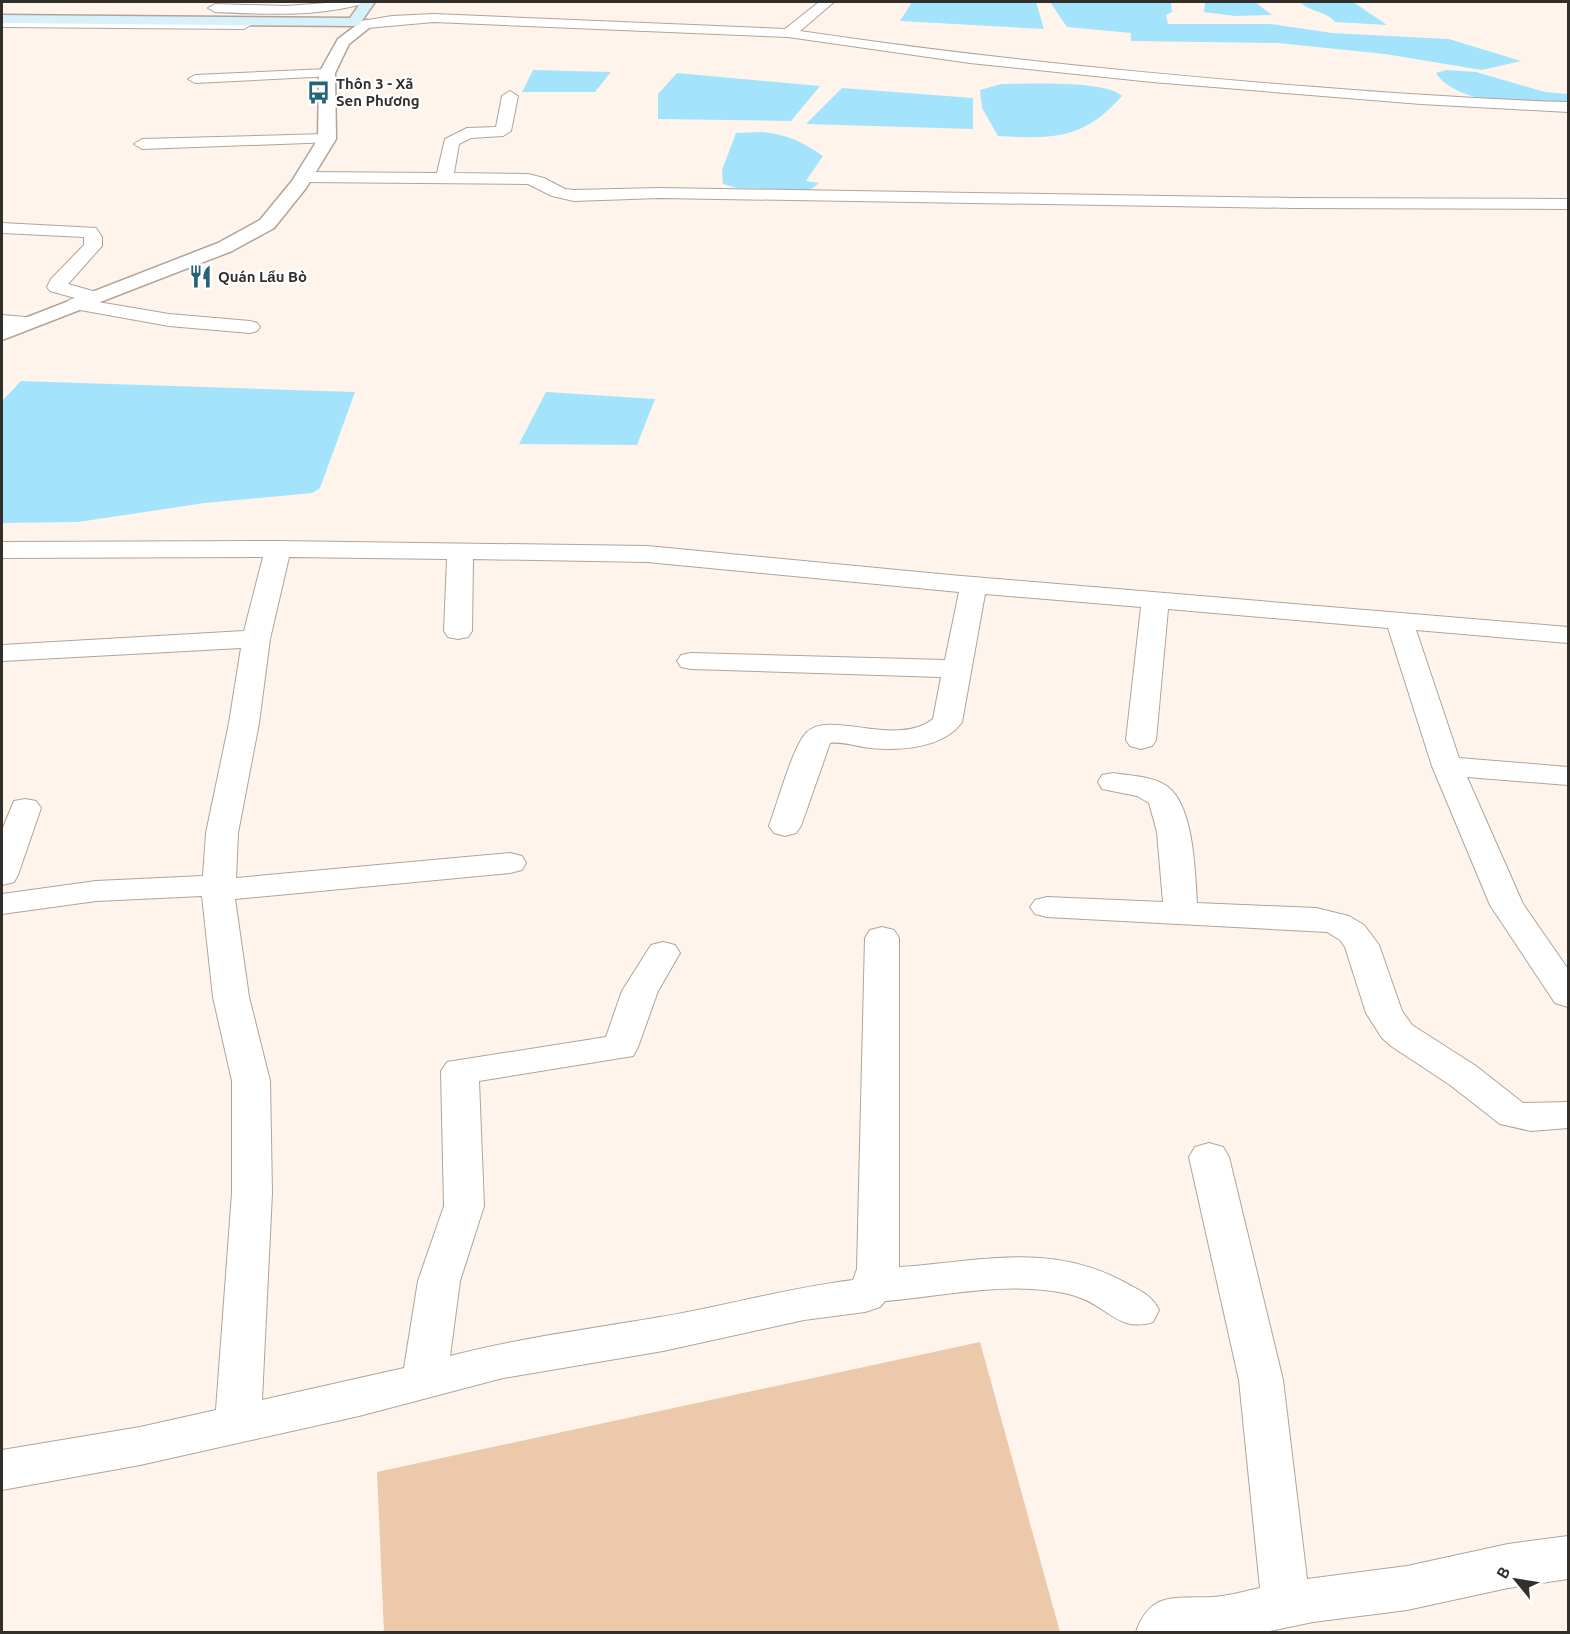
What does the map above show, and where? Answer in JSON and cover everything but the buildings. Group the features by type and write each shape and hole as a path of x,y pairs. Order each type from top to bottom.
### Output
{"main road":[{"path":"360,18 368,2"},
{"path":"2,13 360,18"},
{"path":"2,21 360,18"}],"street":[{"path":"788,33 827,2"},
{"path":"88,6 284,9 333,7 360,18 392,20 434,18 788,33 1022,65 1178,80 1480,104 1569,107"},
{"path":"662,28 672,10"},
{"path":"555,23 566,11"},
{"path":"2,333 225,247 267,224 304,177 327,139 327,73 343,42 360,18"},
{"path":"195,79 327,73"},
{"path":"445,178 451,142 467,133 502,131 510,96"},
{"path":"142,144 327,139"},
{"path":"304,177 535,180 554,191 571,195 659,193 1305,203 1569,204"},
{"path":"2,228 88,232 93,237 93,246 58,283 57,287 84,301 169,320 250,327"},
{"path":"2,321 30,322"},
{"path":"238,1424 252,1193 251,1081 231,997 218,902 222,833 244,723 256,639 278,549"},
{"path":"2,550 278,549 647,554 1155,601 1569,635"},
{"path":"458,631 459,551"},
{"path":"785,826 818,738 832,733 880,740 940,730 947,722 973,585"},
{"path":"1141,740 1155,601"},
{"path":"1399,621 1447,766 1507,905 1556,957 1569,995"},
{"path":"2,653 256,639"},
{"path":"691,661 957,669"},
{"path":"1447,766 1569,776"},
{"path":"1113,782 1156,792 1166,802 1175,844 1181,915"},
{"path":"2,875 25,808"},
{"path":"2,904 96,891 219,887 510,863"},
{"path":"1047,907 1181,915 1307,918 1341,923 1354,932 1363,948 1376,994 1395,1029 1413,1044 1467,1077 1506,1111 1519,1116 1540,1118 1569,1115"},
{"path":"2,1470 140,1446 424,1381 503,1360 663,1334 804,1303 865,1295 874,1285 878,1269 882,938"},
{"path":"424,1381 440,1281 464,1206 460,1071 620,1047 640,991 663,953"},
{"path":"1209,1157 1261,1380 1286,1605"},
{"path":"874,1285 933,1281 984,1273 1033,1273 1088,1282 1138,1310"},
{"path":"1161,1632 1171,1620 1215,1620 1286,1605 1407,1588 1508,1566 1569,1558"}],"shaded area":[{"path":"980,1342 1060,1632 384,1632 377,1472"}],"water":[{"path":"912,2 1036,2 1044,29 900,21"},
{"path":"1050,2 1171,2 1172,12 1166,15 1168,24 1271,24 1332,33 1449,39 1521,61 1482,70 1385,54 1278,43 1131,41 1131,33 1067,27"},
{"path":"1205,2 1255,2 1272,15 1235,16 1204,12"},
{"path":"1300,2 1353,2 1387,25 1335,22"},
{"path":"533,70 611,72 595,92 522,92"},
{"path":"1447,70 1476,72 1545,92 1568,94 1568,107 1536,106 1477,98 1446,84 1436,73"},
{"path":"677,73 820,86 791,121 658,119 658,94"},
{"path":"1001,84 1083,85 1100,87 1122,96 1094,121 1066,134 1035,137 998,136 982,108 980,90"},
{"path":"842,88 973,98 973,129 806,124"},
{"path":"761,132 794,140 823,156 806,181 819,183 810,190 737,188 723,184 722,170 736,133"},
{"path":"21,381 355,392 320,488 312,493 205,503 78,522 2,523 2,401"},
{"path":"546,392 655,399 637,445 519,444"}],"place":[{"name":"Thôn 3 - Xã Sen Phương","path":"318,92"},
{"name":"Quán Lẩu Bò","path":"200,276"}]}
